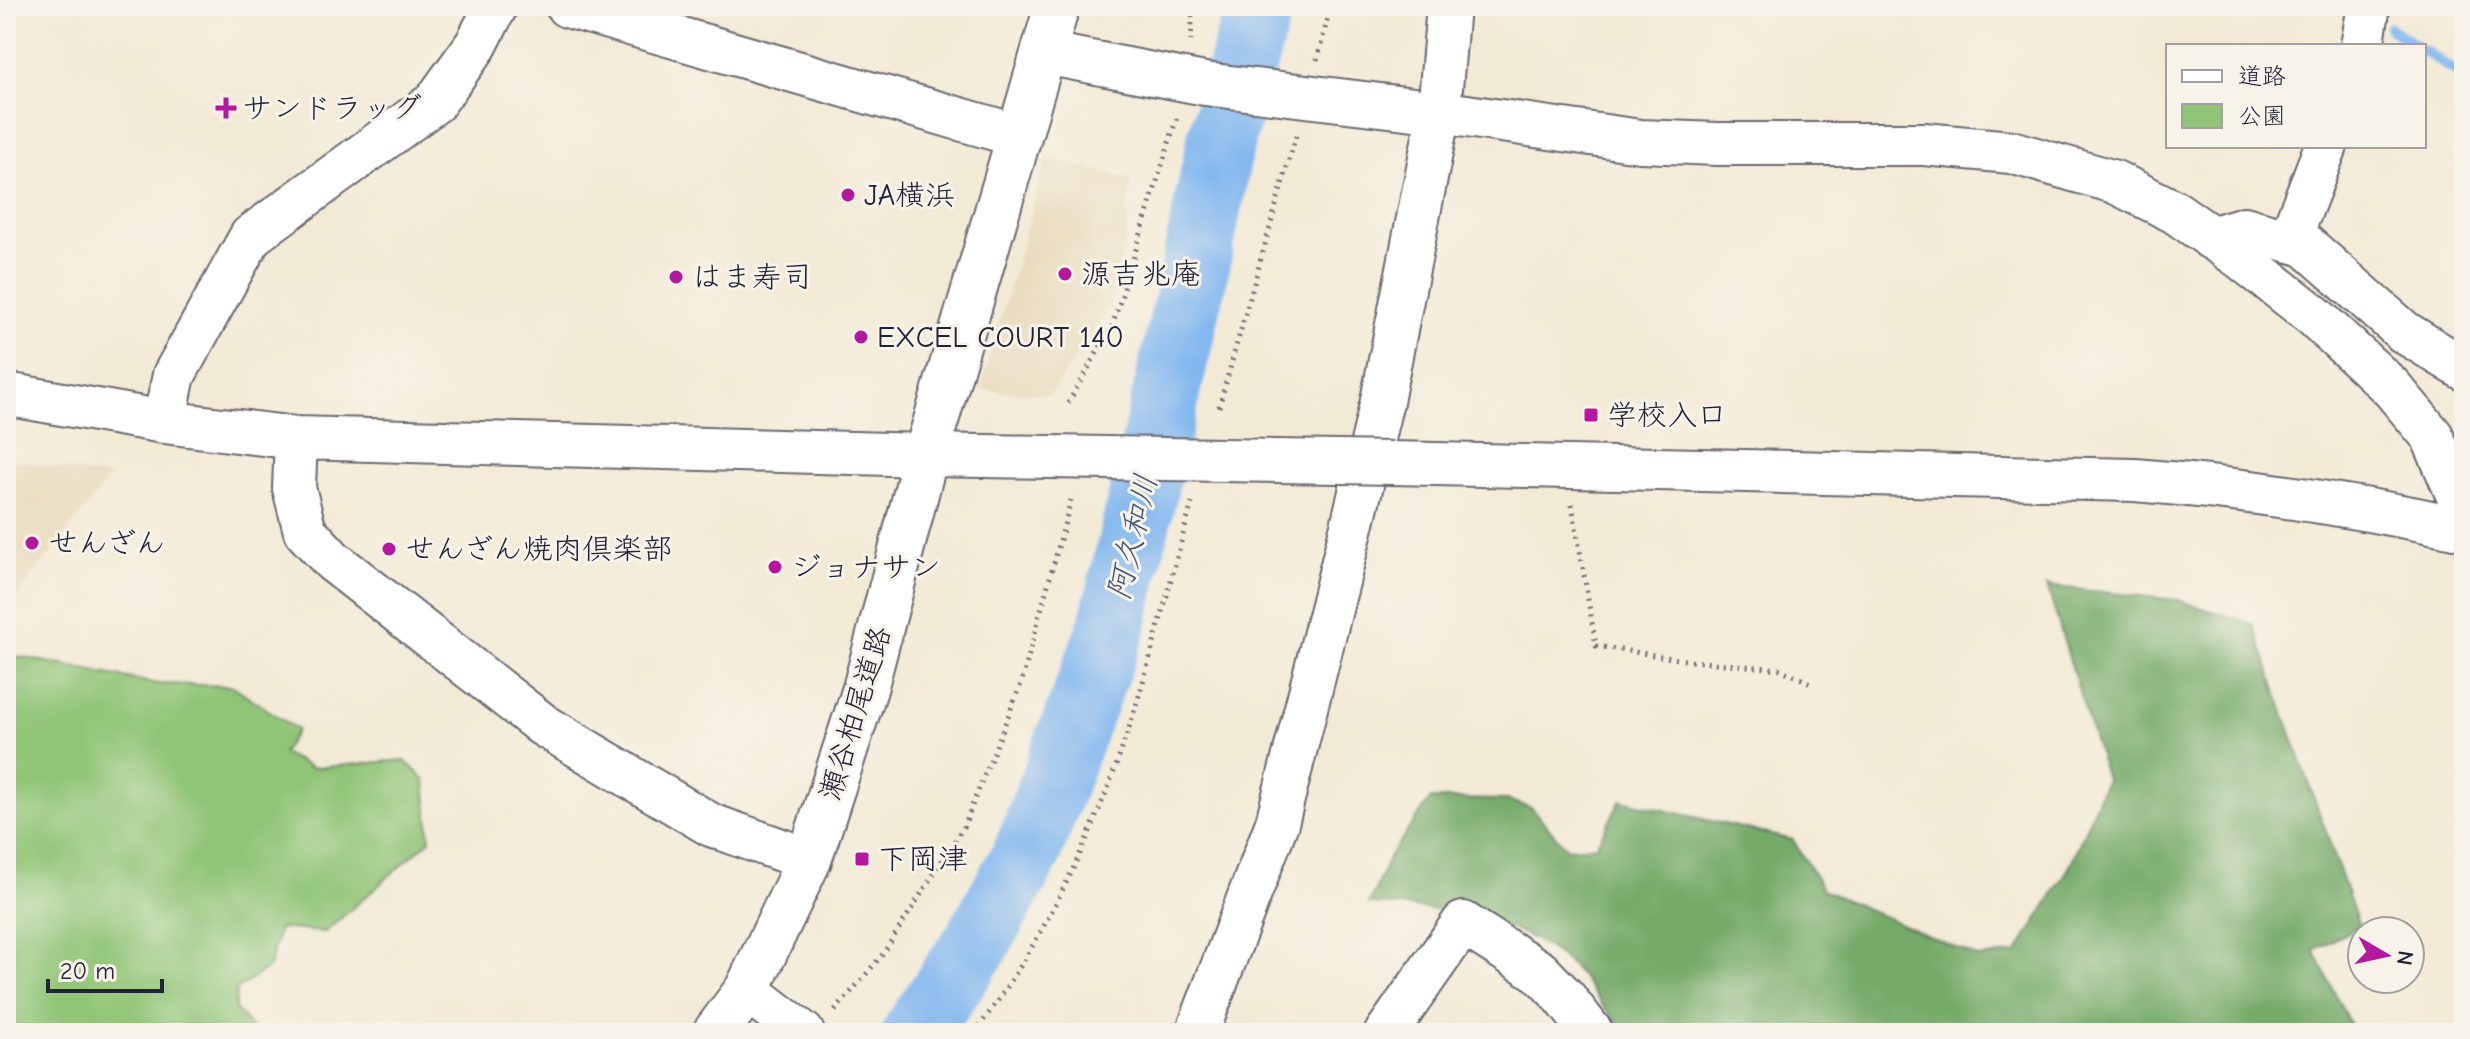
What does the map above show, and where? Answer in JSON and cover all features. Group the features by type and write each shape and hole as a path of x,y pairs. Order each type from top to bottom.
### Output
{"main road":[{"name":"瀬谷柏尾道路","path":"715,1033 747,990 809,860 865,689 926,455 1057,6"}],"street":[{"path":"164,422 174,375 251,236 435,102 476,45 496,6"},
{"path":"567,6 1019,136"},
{"path":"1199,1033 1277,823 1382,401 1439,112 1448,6"},
{"path":"2362,44 2369,6"},
{"path":"1044,53 1197,82 1640,141 1924,144 2011,152 2115,182 2175,212 2211,238 2314,316 2391,387 2432,436 2464,510"},
{"path":"2289,241 2325,148"},
{"path":"2211,238 2244,228 2305,245 2404,332 2464,369"},
{"path":"6,394 164,422 296,438 926,455 2135,480 2334,503 2464,529"},
{"path":"296,438 294,488 305,531 333,561 543,725 711,825 809,860"},
{"path":"1386,1033 1463,923 1540,972 1592,1033"},
{"path":"747,990 814,1027"}],"path":[{"path":"1219,407 1296,95 1331,6"},
{"path":"1068,403 1112,327 1197,82"},
{"path":"1570,467 1572,520 1596,646 1691,661 1780,669 1815,685"},
{"path":"814,1027 883,954 964,826 1021,684 1071,500"},
{"path":"974,1033 1037,936 1084,845 1129,727 1192,503"}],"shaded area":[{"name":"源吉兆庵","path":"1047,158 1131,179 1125,240 1109,308 1050,395 980,390"},
{"name":"せんざん","path":"6,459 110,477 6,610"}],"green space":[{"path":"2047,586 2177,600 2253,624 2355,915 2346,915 2346,933 2314,950 2354,1033 1640,1033 1618,1023 1576,970 1533,939 1479,919 1422,908 1369,904 1390,855 1431,799 1507,800 1532,808 1566,848 1596,846 1621,800 1793,840 1823,890 1979,958 2017,953 2070,866 2106,779"},
{"path":"6,654 158,684 233,686 297,730 282,753 312,768 404,760 425,780 430,840 325,932 279,928 269,967 236,990 235,1009 256,1033 6,1033"}],"waterway":[{"name":"阿久和川","path":"916,1033 976,944 1027,853 1112,627 1191,288 1221,140 1259,6"},
{"path":"2390,28 2413,44"},
{"path":"2426,52 2464,77"}],"place":[{"name":"サンドラッグ","path":"226,108"},
{"name":"JA横浜","path":"848,195"},
{"name":"源吉兆庵","path":"1065,274"},
{"name":"はま寿司","path":"676,277"},
{"name":"EXCEL COURT 140","path":"861,337"},
{"name":"学校入口","path":"1591,415"},
{"name":"せんざん","path":"32,543"},
{"name":"せんざん焼肉倶楽部","path":"389,549"},
{"name":"ジョナサン","path":"775,567"},
{"name":"下岡津","path":"862,859"}]}
